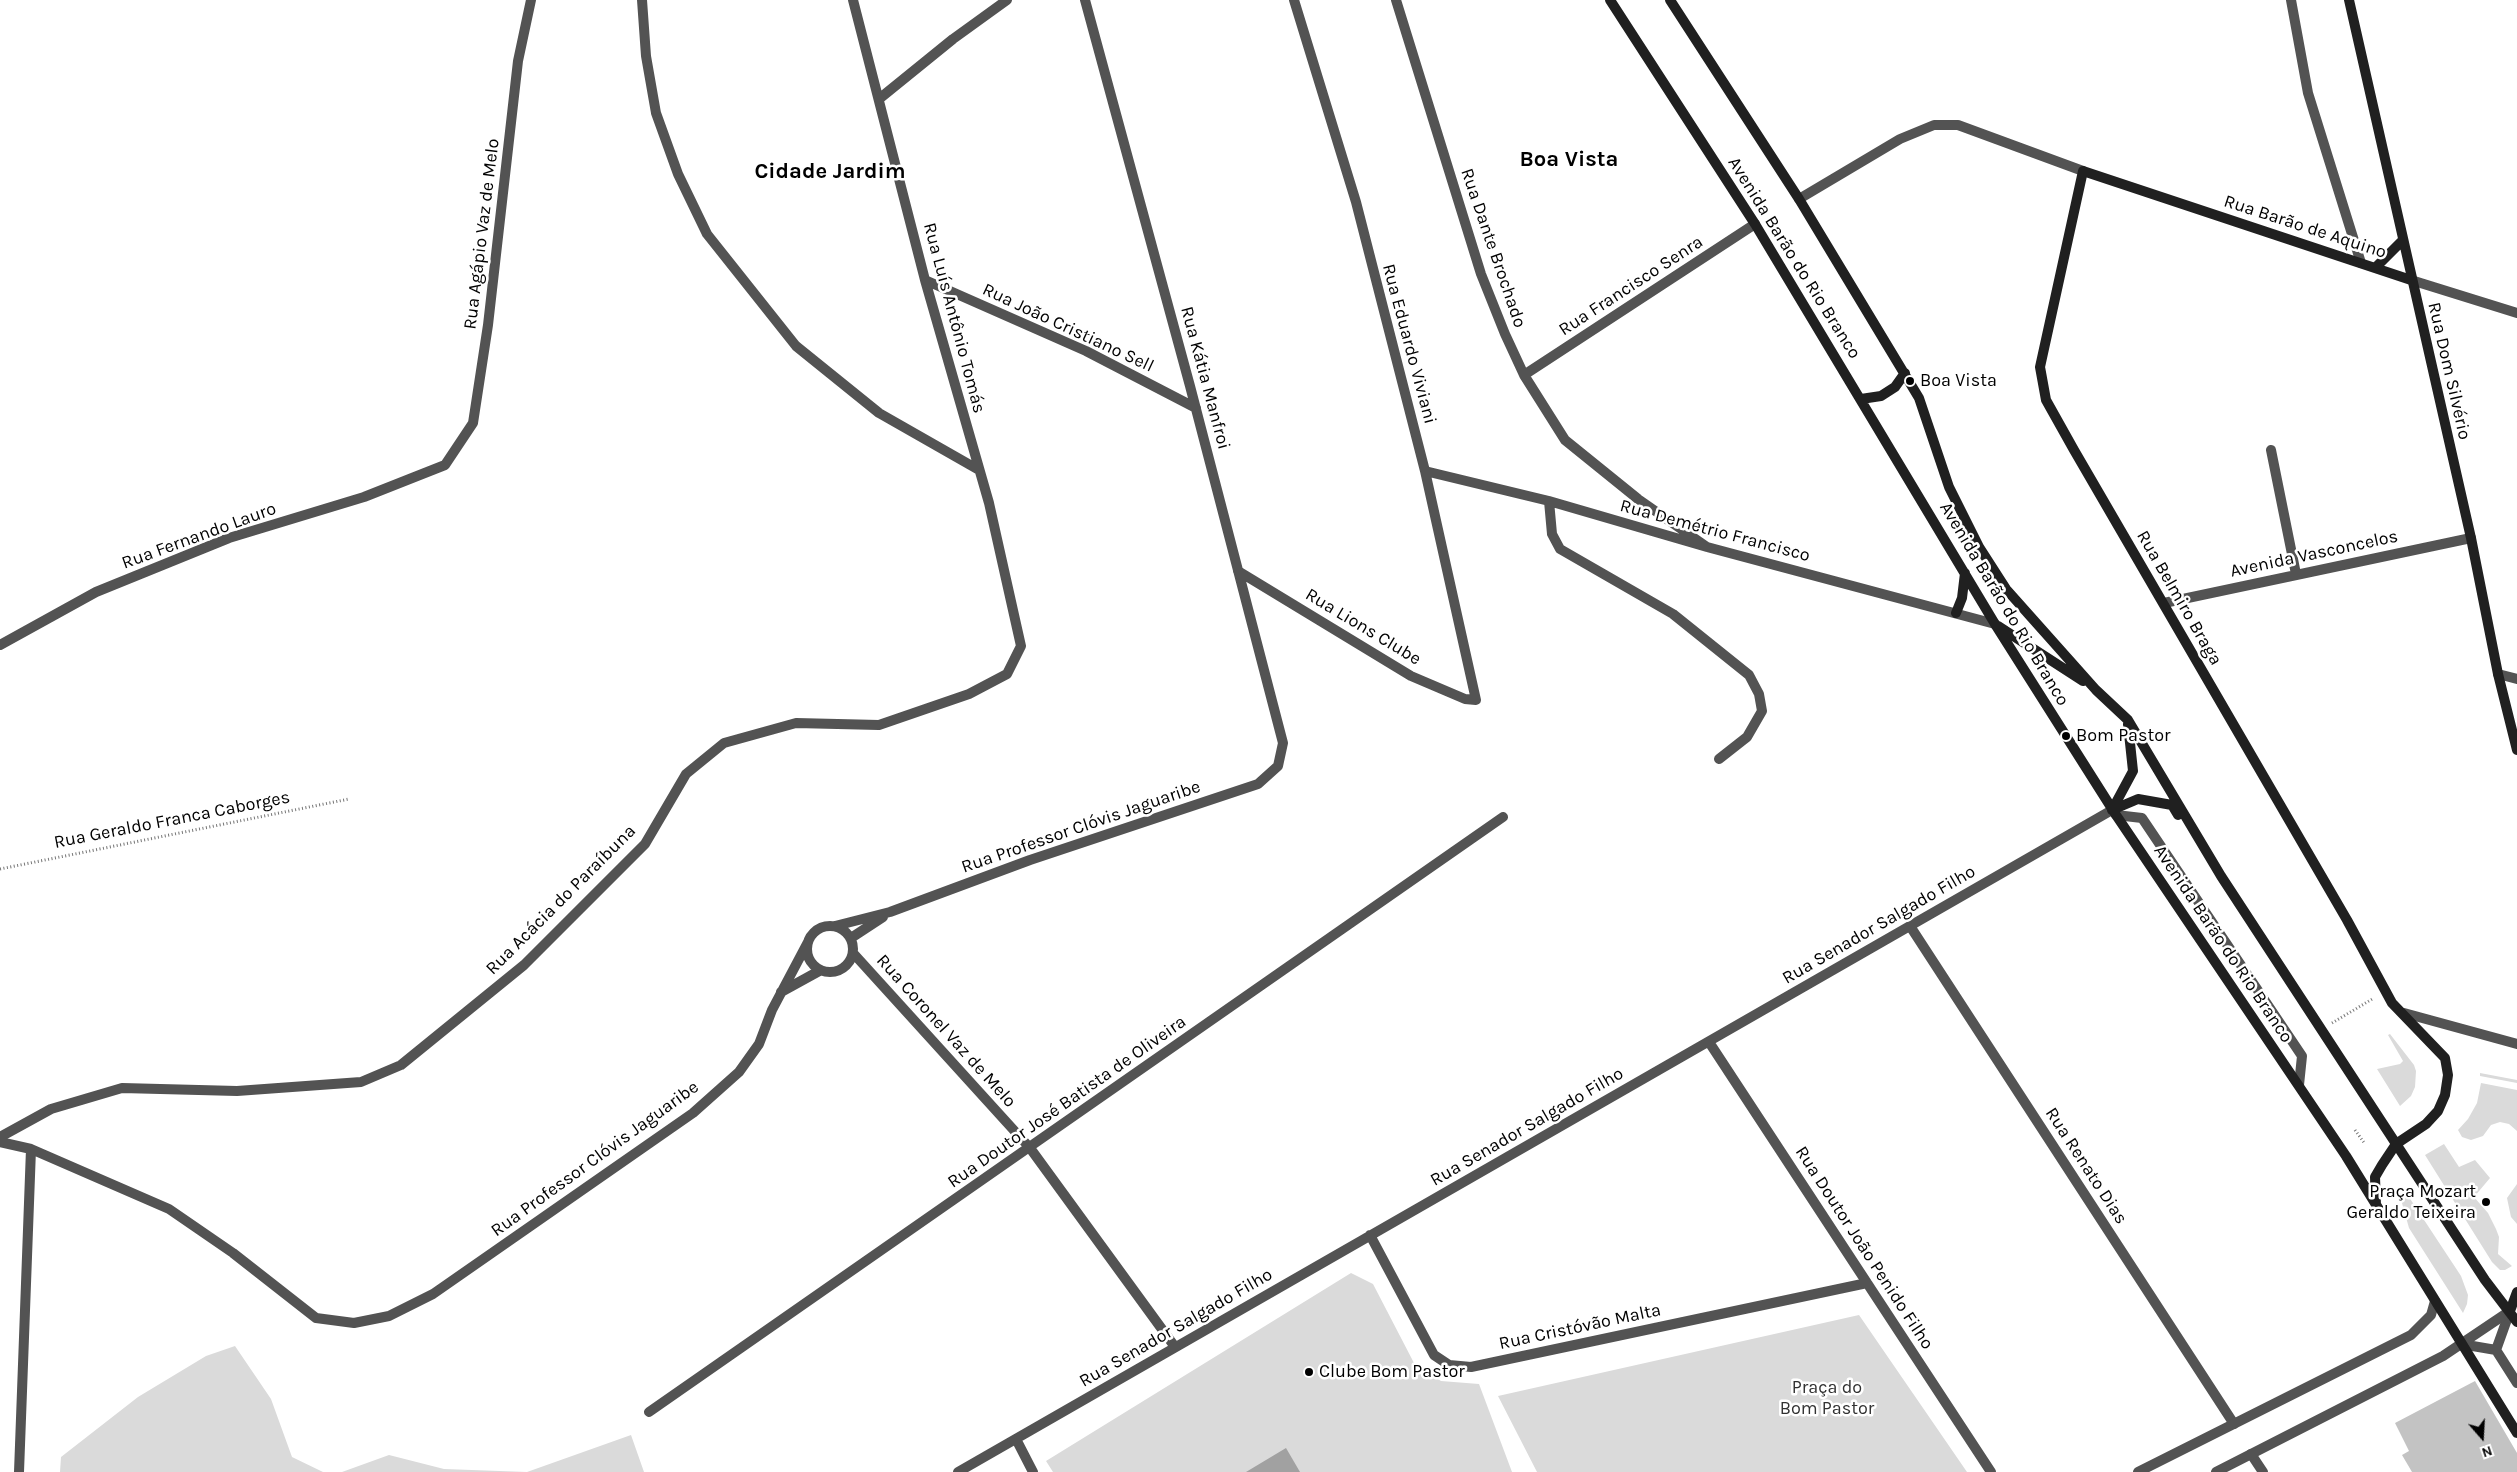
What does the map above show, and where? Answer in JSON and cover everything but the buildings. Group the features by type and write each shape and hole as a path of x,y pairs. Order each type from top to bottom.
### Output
{"main road":[{"name":"Avenida Barão do Rio Branco","path":"1610,0 1755,224 1996,624 2114,813 2299,1085 2517,1433"},
{"name":"Avenida Barão do Rio Branco","path":"1670,0 1799,199 1905,373 1919,398 1949,487 1979,547 2006,589 2096,690 2128,720 2221,876 2485,1280 2517,1322"},
{"name":"Rua Dom Silvério","path":"2349,0 2402,241 2471,538 2498,674 2517,750"},
{"name":"Rua Barão de Aquino","path":"2083,170 2411,280"},
{"name":"Rua Belmiro Braga","path":"2083,170 2040,367 2046,400 2392,1003 2404,1013 2445,1058 2448,1076 2445,1095 2438,1111 2426,1124 2396,1144"},
{"path":"2375,268 2402,241"},
{"path":"1861,399 1881,396 1895,387 1905,373"},
{"path":"1956,613 1962,598 1965,573"},
{"path":"1996,624 2096,690"},
{"path":"2114,813 2133,771 2128,720"},
{"path":"2114,813 2138,799 2172,805 2206,862 2221,876"},
{"path":"2376,1206 2375,1177 2396,1144"},
{"path":"2510,1311 2517,1292"}],"street":[{"name":"Rua Agápio Vaz de Melo","path":"445,465 472,423 488,325 518,61 531,0"},
{"path":"642,0 646,56 656,112 678,174 707,234 796,346 879,413 978,470"},
{"name":"Rua Luís Antônio Tomás","path":"853,0 926,280 978,470 989,503 1021,646"},
{"path":"879,99 953,39 1008,0"},
{"name":"Rua Kátia Manfroi","path":"1085,0 1196,408 1283,743 1278,766"},
{"name":"Rua Eduardo Viviani","path":"1294,0 1356,202 1426,471 1476,700"},
{"name":"Rua Dante Brochado","path":"1396,0 1482,274 1505,334 1524,375 1566,440 1638,499 1707,547"},
{"path":"2291,0 2308,93 2361,263"},
{"path":"1799,199 1900,139 1934,125 1958,125 2083,170"},
{"name":"Rua Francisco Senra","path":"1524,375 1755,224"},
{"name":"Rua João Cristiano Sell","path":"926,280 1086,351 1196,408"},
{"name":"Rua Barão de Aquino","path":"2411,280 2517,313"},
{"path":"2271,450 2296,574"},
{"name":"Rua Fernando Lauro","path":"0,645 96,592 149,570 229,538 364,497 445,465"},
{"name":"Rua Demétrio Francisco","path":"1426,471 1549,501 1707,547 1996,624"},
{"path":"1549,501 1552,534 1560,549 1673,614 1749,675 1759,694 1762,711 1747,737 1719,759"},
{"name":"Avenida Vasconcelos","path":"2164,603 2471,538"},
{"name":"Rua Lions Clube","path":"1238,571 1411,676 1465,699 1476,700"},
{"name":"Rua Acácia do Paraíbuna","path":"0,1137 51,1109 122,1088 237,1091 361,1082 401,1065 524,965 645,844 686,774 724,743 796,723 879,725 969,694 1007,674 1021,646"},
{"path":"2498,674 2517,680"},
{"name":"Rua Professor Clóvis Jaguaribe","path":"835,926 890,912 1030,860 1258,784 1278,766"},
{"path":"2114,813 2142,818 2302,1056 2299,1085"},
{"name":"Rua Senador Salgado Filho","path":"958,1472 1910,926 2114,813"},
{"name":"Rua Doutor José Batista de Oliveira","path":"649,1412 1503,817"},
{"name":"Rua Professor Clóvis Jaguaribe","path":"851,938 890,912"},
{"path":"781,992 821,970 840,970 850,960 853,953 851,938 842,929 835,926 821,927 808,942 806,949 811,962 821,970"},
{"name":"Rua Renato Dias","path":"1910,926 2234,1424"},
{"name":"Rua Professor Clóvis Jaguaribe","path":"0,1142 31,1149 169,1209 234,1253 316,1318 354,1323 389,1316 433,1294 693,1113 739,1072 759,1044 781,992 808,942"},
{"name":"Rua Coronel Vaz de Melo","path":"853,953 1030,1148 1175,1348"},
{"path":"2404,1013 2517,1044"},
{"name":"Rua Doutor João Penido Filho","path":"1708,1042 1992,1472"},
{"path":"20,1472 31,1149"},
{"name":"Rua Cristóvão Malta","path":"1370,1235 1434,1355 1449,1365 1470,1367 1867,1283"},
{"path":"2138,1472 2410,1335 2431,1315 2435,1301"},
{"path":"2216,1472 2443,1356 2510,1311"},
{"path":"2496,1350 2510,1311"},
{"path":"2461,1344 2496,1350 2517,1383"},
{"path":"1016,1439 1033,1472"},
{"path":"2251,1454 2263,1472"}],"path":[{"name":"Rua Geraldo Franca Caborges","path":"0,869 349,799"},
{"path":"2321,1030 2386,991"},
{"path":"2355,1130 2365,1144"}],"green space":[{"path":"2390,1034 2414,1065 2416,1071 2415,1087 2411,1096 2400,1106 2377,1069 2400,1064 2403,1061 2388,1035"},
{"path":"2480,1073 2517,1080 2517,1083 2480,1076"},
{"path":"2481,1083 2517,1090 2517,1131 2509,1124 2500,1122 2491,1125 2483,1136 2471,1140 2462,1137 2458,1130 2468,1119 2477,1103"},
{"path":"2444,1144 2459,1167 2475,1160 2490,1178 2474,1197 2488,1213 2496,1229 2499,1237 2498,1254 2512,1266 2505,1270 2500,1270 2492,1262 2425,1155"},
{"path":"2517,1184 2517,1224 2511,1217 2507,1198"},
{"path":"2403,1188 2461,1276 2468,1295 2463,1313 2409,1228 2400,1196"},
{"name":"Clube Bom Pastor","path":"1351,1273 1373,1284 1414,1363 1441,1381 1479,1384 1512,1472 1053,1472 1046,1461"},
{"name":"Praça do Bom Pastor","path":"1859,1315 1967,1472 1537,1472 1498,1396"},
{"path":"235,1346 271,1399 292,1457 323,1472 60,1472 61,1457 138,1397 206,1356"},
{"path":"631,1435 644,1472 527,1472"},
{"path":"389,1455 444,1469 527,1472 342,1472"}],"shaded area":[{"path":"1286,1448 1300,1472 1246,1472"}],"place":[{"name":"Boa Vista","path":"1910,381"},
{"name":"Bom Pastor","path":"2066,736"},
{"name":"Praça Mozart Geraldo Teixeira","path":"2486,1202"},
{"name":"Clube Bom Pastor","path":"1309,1372"}],"district":[{"name":"Boa Vista","path":"1569,160"},
{"name":"Cidade Jardim","path":"830,172"}]}
